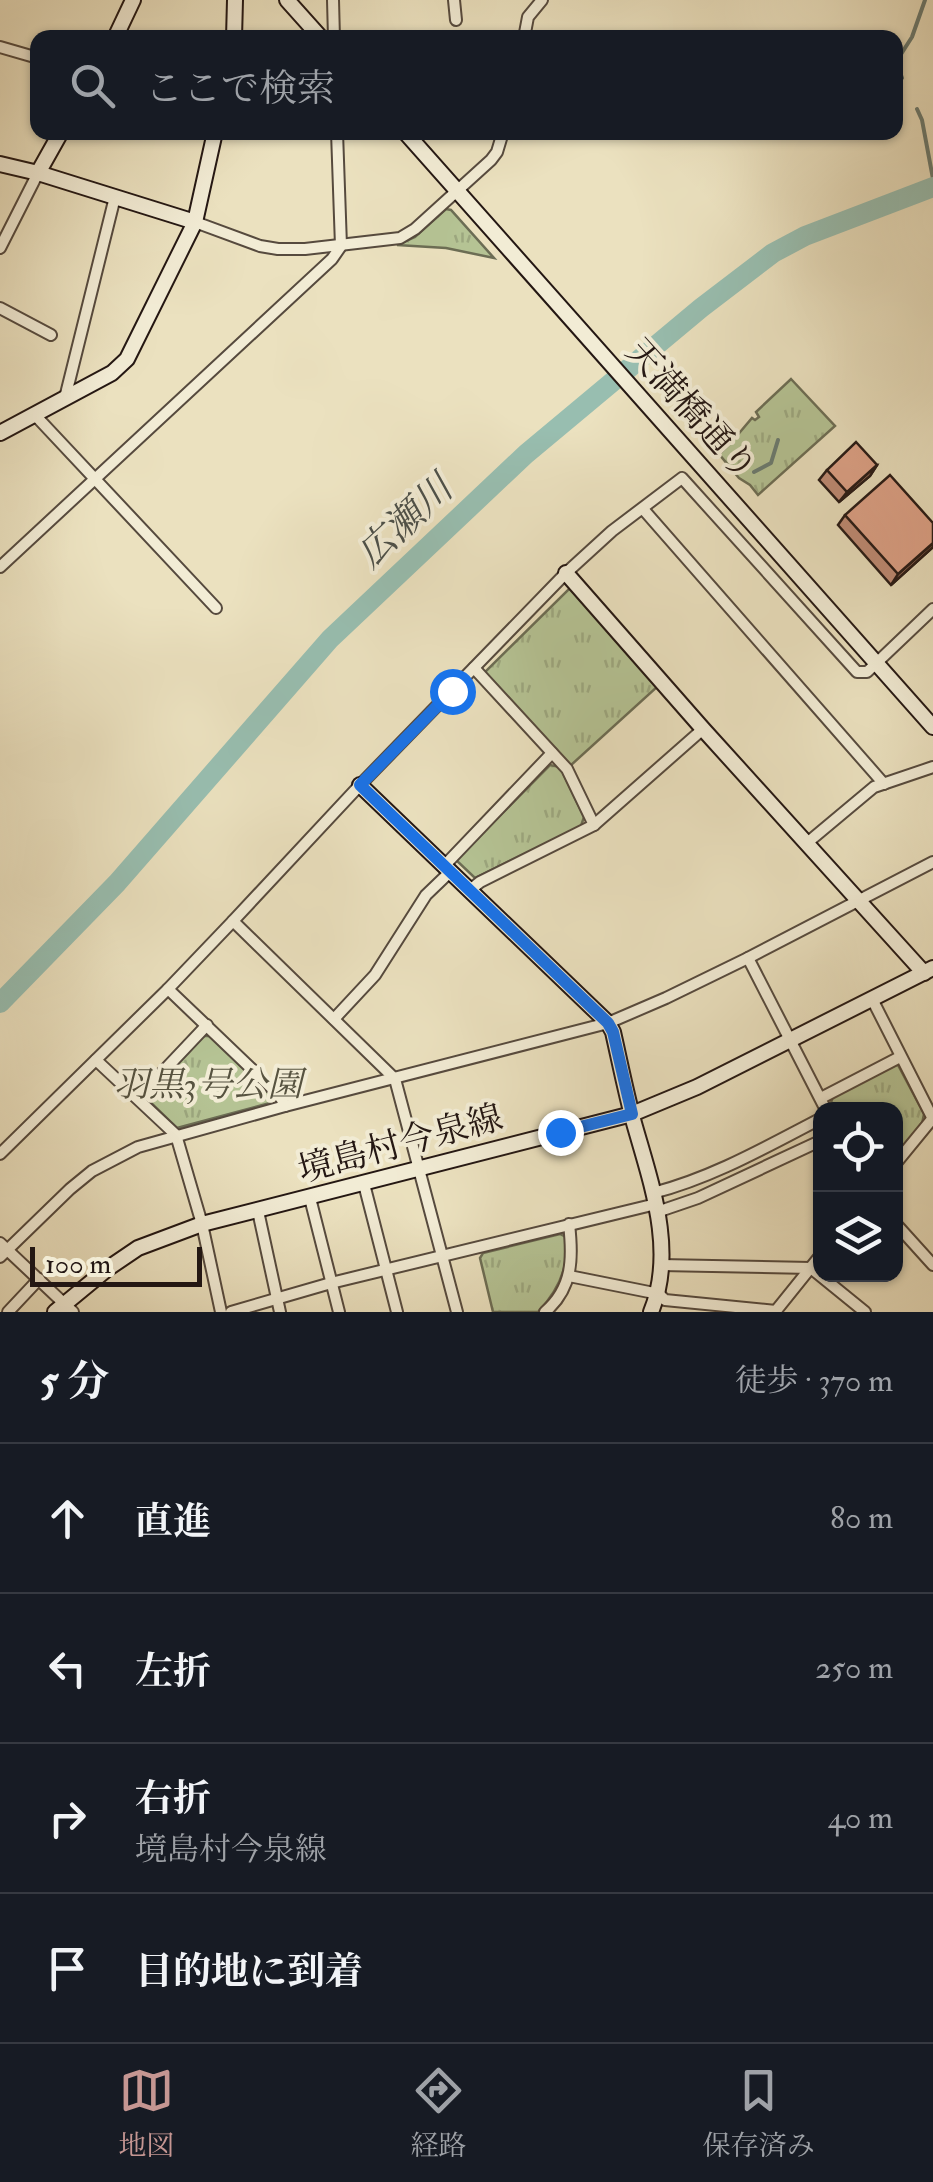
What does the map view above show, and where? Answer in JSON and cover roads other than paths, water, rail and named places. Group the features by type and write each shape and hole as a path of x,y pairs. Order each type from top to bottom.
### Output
{"street":[{"path":"119,30 133,0"},
{"path":"234,30 235,0"},
{"path":"288,0 314,30"},
{"path":"333,0 334,30"},
{"path":"454,0 456,20"},
{"path":"526,30 528,17 542,0"},
{"path":"0,47 30,56"},
{"path":"0,248 57,140"},
{"path":"0,433 112,373 127,360 195,222 212,140"},
{"path":"0,567 332,259 341,246 337,140"},
{"name":"天満橋通り","path":"413,140 933,727"},
{"path":"0,164 195,222 260,246 305,249 400,238 416,229 491,160 500,140"},
{"path":"66,398 115,197"},
{"path":"0,308 51,336"},
{"path":"34,414 216,608"},
{"path":"0,1154 168,989 566,573 682,478 857,672 867,672 933,608"},
{"path":"643,509 884,784"},
{"path":"566,573 856,900 930,975"},
{"path":"474,668 567,769 594,825"},
{"path":"470,890 594,825 702,729"},
{"path":"334,1019 375,975 448,868 552,753"},
{"path":"807,844 874,786 933,767"},
{"path":"360,785 613,1032 656,1203 662,1247 659,1294 652,1312"},
{"path":"64,1309 38,1279 2,1250 92,1172 138,1146 608,1023 748,958 933,862"},
{"path":"233,921 394,1079 457,1312"},
{"path":"748,958 823,1102"},
{"name":"境島村今泉線","path":"64,1309 107,1269 138,1248 202,1224 632,1114 698,1087 930,975"},
{"path":"168,989 280,1096 285,1106"},
{"path":"872,1000 933,1118 903,1155"},
{"path":"138,1098 207,1024"},
{"path":"827,1102 900,1057"},
{"path":"96,1060 176,1135 202,1224 221,1312"},
{"path":"656,1203 677,1187 813,1124"},
{"path":"231,1312 278,1306 332,1284 568,1224 656,1203 698,1198 813,1144"},
{"path":"364,1184 397,1312"},
{"path":"310,1198 339,1312"},
{"path":"258,1211 278,1306"},
{"path":"555,1309 572,1259 568,1224"},
{"path":"903,1232 933,1265"},
{"path":"661,1264 811,1268 865,1312"},
{"path":"569,1276 659,1294 665,1300 776,1312 813,1265"},
{"path":"8,1312 38,1279"}],"waterway":[{"path":"903,51 925,0"},
{"path":"917,109 933,179"},
{"name":"広瀬川","path":"0,1003 117,883 330,639 526,454 773,253 805,236 933,187"},
{"path":"754,472 771,463 778,440"}],"park label":[{"name":"羽黒3号公園","path":"208,1084"}]}
